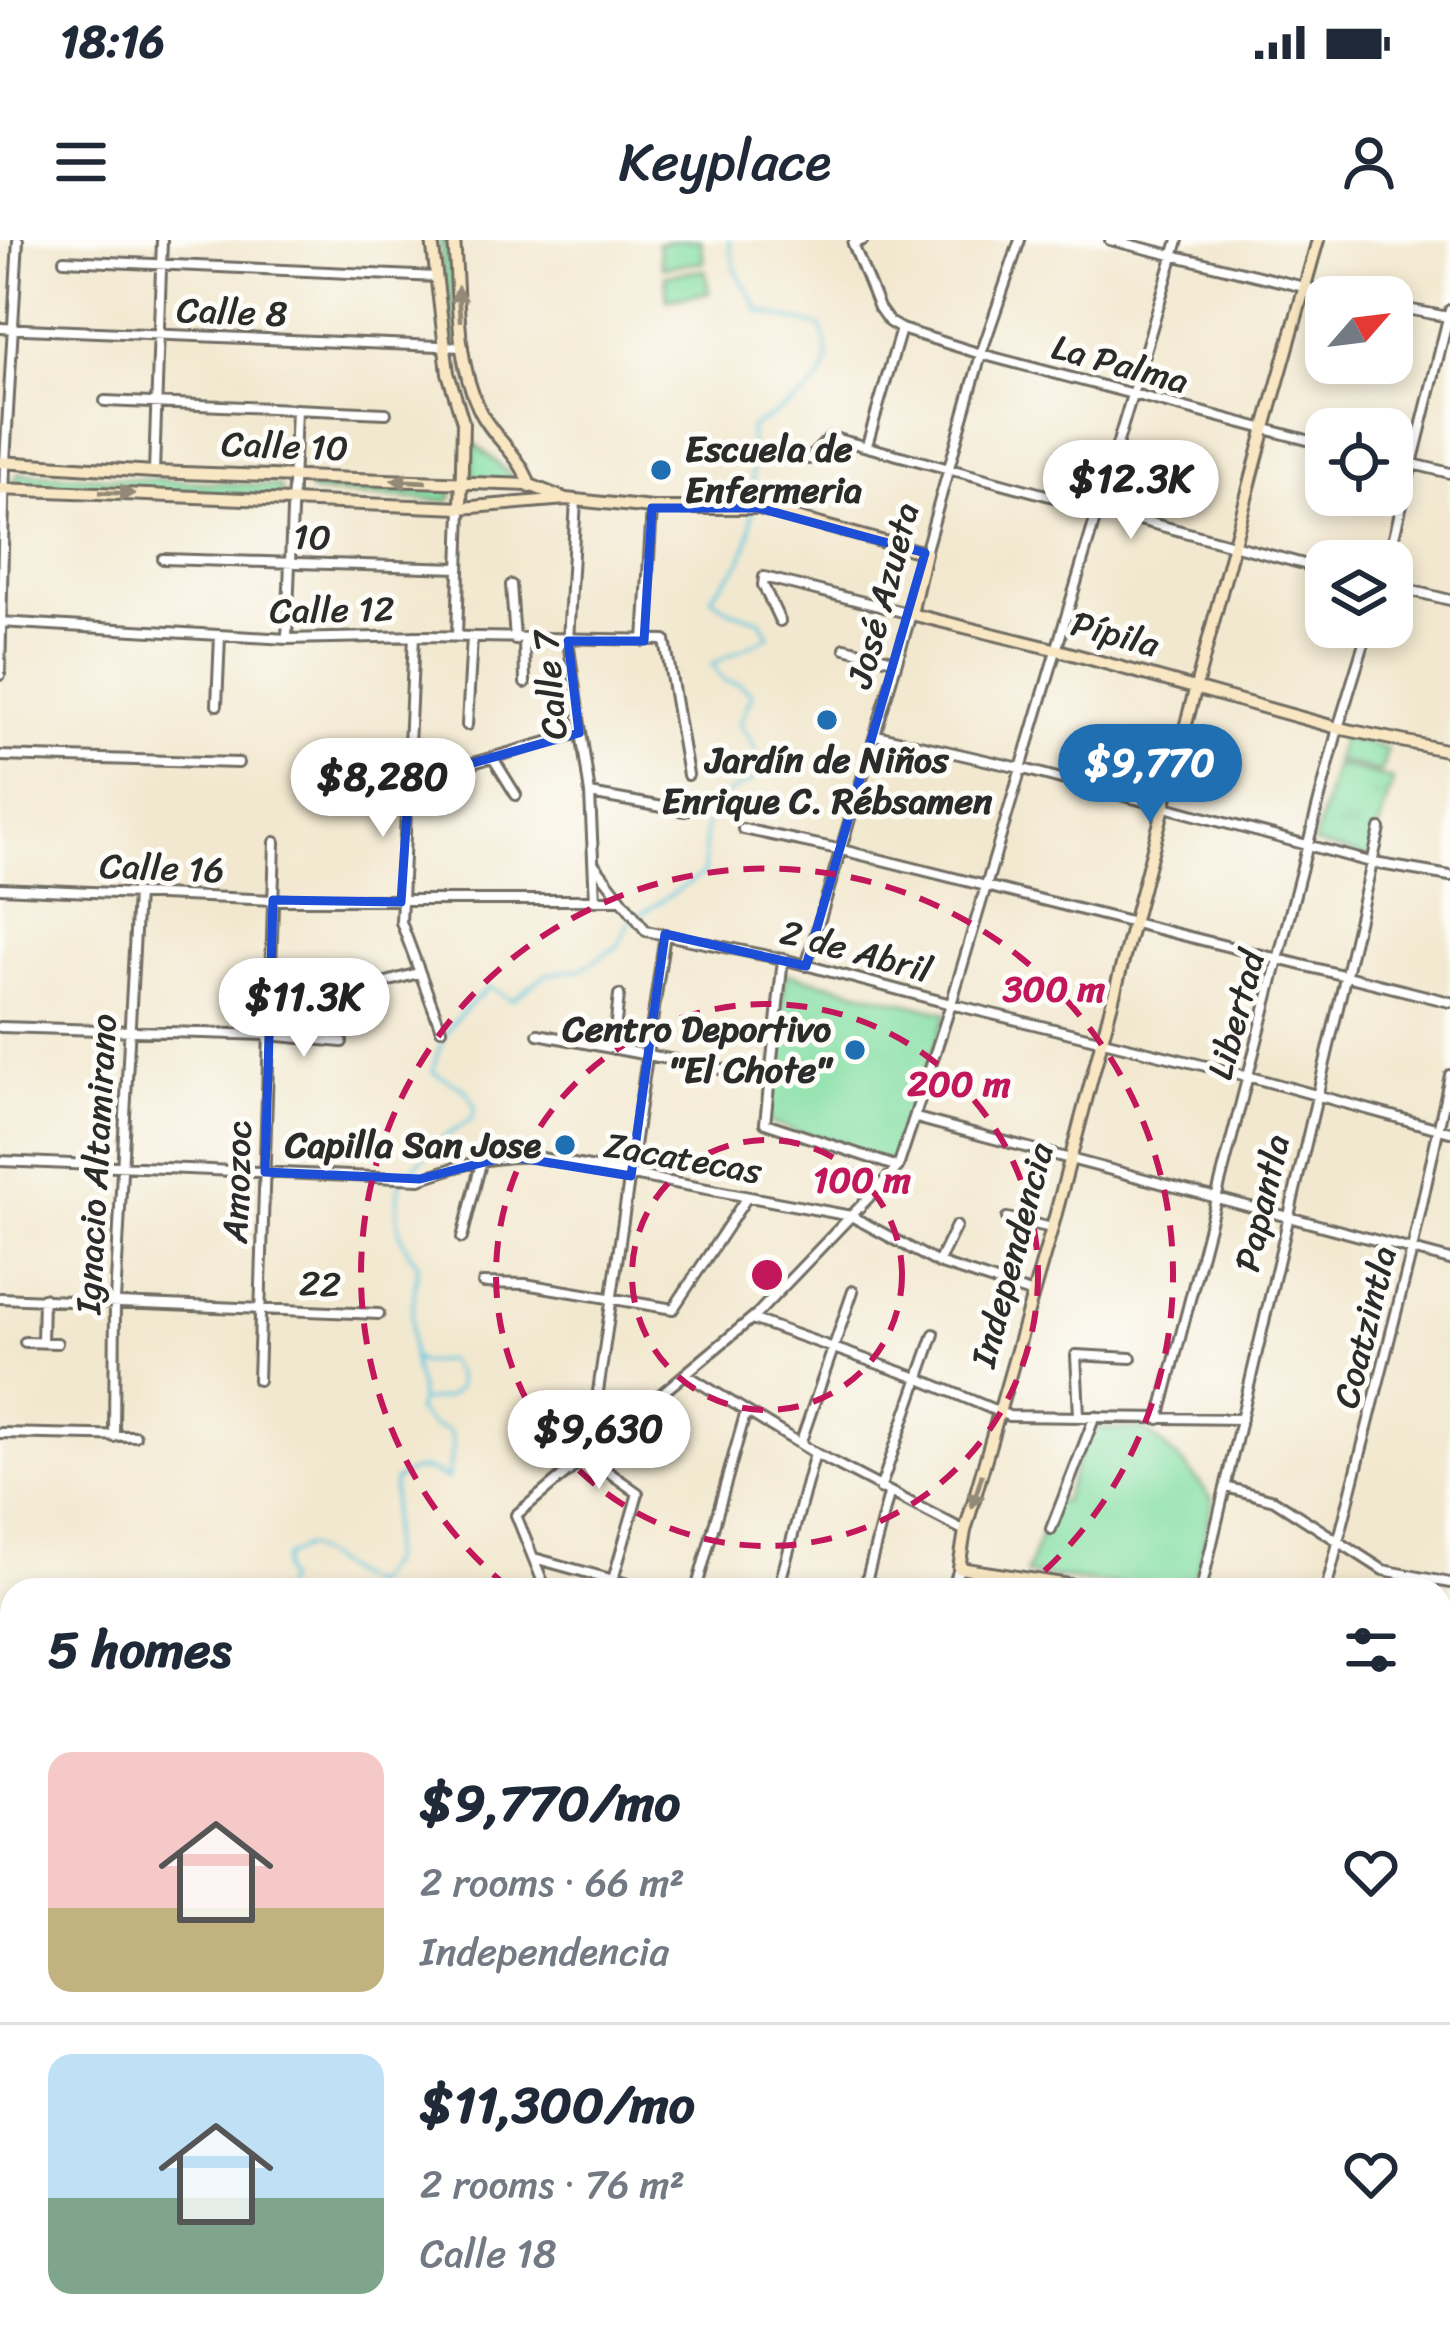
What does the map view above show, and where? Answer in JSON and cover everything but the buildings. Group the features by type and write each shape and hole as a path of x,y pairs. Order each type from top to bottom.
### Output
{"main road":[{"path":"432,240 452,389 463,422 461,508"},
{"path":"454,240 463,347 480,413 524,467 530,503"},
{"name":"Independencia","path":"1308,276 1318,240"},
{"name":"Independencia","path":"959,1568 965,1531 1052,1228 1305,289"},
{"name":"Calle 10","path":"2,462 530,485 571,499"},
{"name":"Calle 10","path":"3,489 461,508 571,499 652,508 759,508 926,553"},
{"name":"José Azueta","path":"911,614 926,553"},
{"name":"Pípila","path":"911,614 1338,728 1448,751"},
{"path":"959,1568 1000,1578"}],"street":[{"path":"0,675 2,462 18,240"},
{"path":"154,472 162,240"},
{"path":"863,240 853,244 879,308 889,322 902,328 867,445"},
{"name":"José Azueta","path":"926,553 981,354 1020,240"},
{"path":"1110,240 1305,289"},
{"path":"540,1578 516,1515 751,1318 898,1167 1058,650 1178,240"},
{"path":"64,260 436,277"},
{"path":"1413,309 1449,314 1413,460"},
{"name":"Calle 8","path":"0,328 463,347"},
{"name":"La Palma","path":"902,328 981,354 1305,440"},
{"path":"105,401 386,412"},
{"path":"286,639 296,409"},
{"path":"809,459 830,437 1305,565"},
{"path":"1413,464 1450,473"},
{"name":"Calle 7","path":"571,499 568,641 590,794 595,901"},
{"path":"457,636 461,508"},
{"path":"644,641 652,508"},
{"name":"10","path":"163,560 459,568"},
{"name":"Pípila","path":"780,621 763,585 764,577 911,614"},
{"path":"511,585 525,683"},
{"path":"1413,591 1450,600"},
{"name":"José Azueta","path":"806,966 911,614"},
{"name":"Calle 12","path":"1,622 286,639 665,640 688,775"},
{"path":"218,705 220,636"},
{"path":"414,636 401,922 441,1029"},
{"path":"467,725 472,636"},
{"path":"845,648 897,661"},
{"name":"Libertad","path":"1159,1418 1363,648"},
{"path":"409,782 579,733"},
{"path":"876,735 1020,768 1374,863 1450,876"},
{"path":"0,756 238,763"},
{"path":"493,758 516,795"},
{"path":"590,794 685,811"},
{"path":"743,829 1450,1002"},
{"name":"Papantla","path":"1204,1578 1380,829"},
{"name":"Amozoc","path":"258,1380 275,842"},
{"path":"588,1455 665,934 646,931 594,864"},
{"name":"Calle 16","path":"0,888 273,900 622,902"},
{"name":"Ignacio Altamirano","path":"114,1437 116,1301 137,894"},
{"name":"2 de Abril","path":"665,934 783,959 1247,1076 1450,1132"},
{"path":"783,959 765,1123 898,1167"},
{"path":"355,991 418,973"},
{"path":"613,1049 619,995"},
{"path":"0,1027 269,1035 342,1042"},
{"path":"538,1034 768,1078"},
{"name":"Coatzintla","path":"1329,1578 1412,1250 1450,1075"},
{"path":"916,1118 1450,1260"},
{"name":"Zacatecas","path":"0,1161 421,1179 482,1160 536,1157 851,1216 938,1263 1033,1294"},
{"path":"463,1238 482,1160"},
{"path":"483,1283 525,1284 673,1309 747,1197"},
{"path":"1007,1218 1052,1228"},
{"path":"938,1263 956,1226"},
{"path":"800,1444 853,1292"},
{"name":"22","path":"0,1298 379,1314"},
{"path":"41,1342 43,1298"},
{"path":"751,1318 918,1378 1000,1414 1242,1419"},
{"path":"867,1578 885,1492 934,1334"},
{"path":"25,1342 57,1343"},
{"path":"1079,1415 1076,1355 1131,1358"},
{"path":"687,1375 815,1454 965,1531"},
{"path":"699,1578 746,1411"},
{"path":"1051,1529 1095,1416"},
{"path":"0,1433 135,1436"},
{"path":"781,1578 815,1454"},
{"path":"588,1455 638,1493 613,1578"},
{"path":"1226,1487 1274,1500 1384,1570 1425,1578"},
{"path":"533,1558 591,1578"},
{"name":"Independencia","path":"956,1578 959,1568"}],"highlighted area":[{"path":"652,508 759,508 925,553 806,966 665,934 631,1176 508,1156 420,1179 265,1172 273,900 401,902 409,781 579,733 568,641 644,641"}],"green space":[{"path":"440,240 448,240 458,344 450,341"},
{"path":"701,240 704,262 662,267 658,243"},
{"path":"705,270 709,293 667,299 665,275"},
{"path":"474,443 520,483 472,484"},
{"path":"19,473 278,486 283,492 277,496 18,485 14,479"},
{"path":"312,483 449,490 453,496 448,501 313,492 309,489"},
{"path":"1342,736 1387,749 1381,773 1335,760"},
{"path":"1335,764 1393,780 1370,858 1314,844"},
{"name":"Centro Deportivo \"El Chote\"","path":"786,973 947,1013 893,1163 767,1122"},
{"path":"1090,1428 1144,1429 1183,1463 1213,1500 1196,1578 1026,1574 1054,1500 1062,1503"}],"waterway":[{"path":"376,1578 389,1561 394,1481 421,1469 447,1480 453,1445 449,1432 431,1425 416,1411 420,1392 411,1331 418,1263 400,1233 397,1210 401,1174 473,1118 475,1106 465,1089 433,1072 446,1035 489,987 512,1000 547,974 582,969 618,946 629,922 704,873 709,815 723,798 753,780 758,764 756,750 739,724 752,694 740,684 724,681 712,664 769,636 761,620 727,609 711,597 738,566 751,530 750,429 810,391 827,365 827,348 821,327 759,311 735,268 729,240"},
{"path":"414,1358 421,1363 447,1360 457,1376 458,1388 447,1398 423,1401"},
{"path":"285,1578 284,1558 305,1546 356,1578"}],"place":[{"name":"Escuela de Enfermeria","path":"661,470"},
{"name":"Jardín de Niños Enrique C. Rébsamen","path":"827,720"},
{"name":"Centro Deportivo \"El Chote\"","path":"855,1050"},
{"name":"Capilla San Jose","path":"565,1145"}]}
